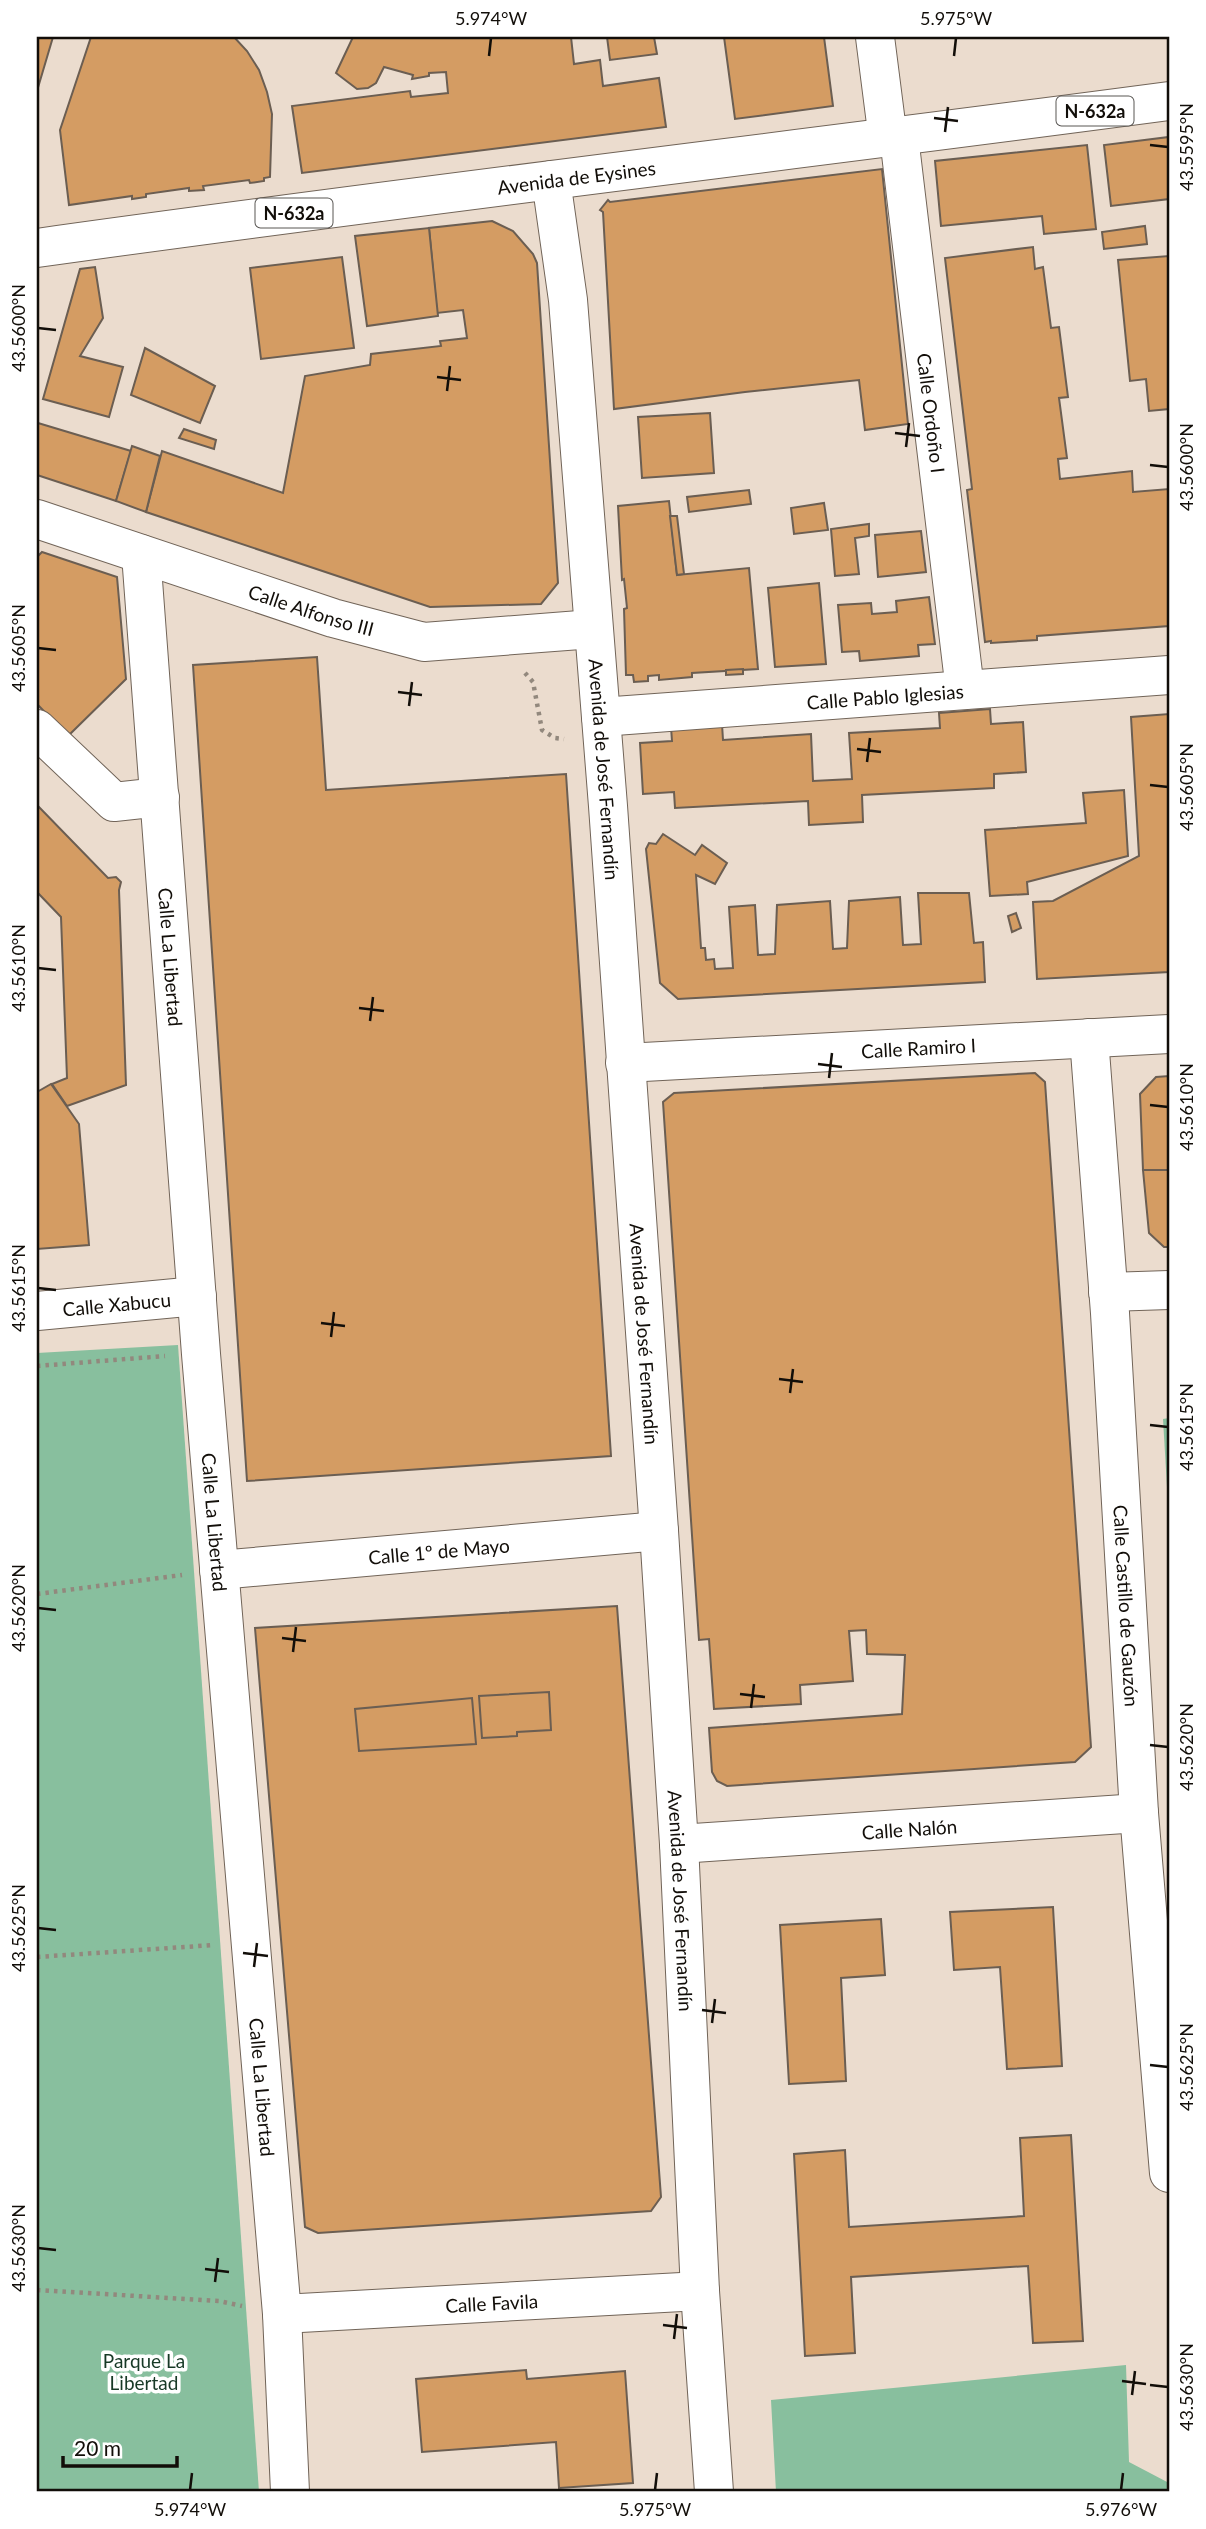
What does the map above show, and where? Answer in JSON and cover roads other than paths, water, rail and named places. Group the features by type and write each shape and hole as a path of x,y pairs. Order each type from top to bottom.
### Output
{"street":[{"name":"Calle Ordoño I","path":"875,37 893,138 965,690"},
{"name":"Avenida de Eysines","path":"1117,108 1169,86"},
{"name":"Avenida de Eysines","path":"38,254 551,180 1169,101"},
{"name":"Avenida de José Fernandín","path":"551,180 568,300 601,717 659,1531 714,2492"},
{"name":"Calle Alfonso III","path":"37,519 333,618 424,642 593,629"},
{"name":"Calle La Libertad","path":"141,554 197,1296 282,2314 290,2492"},
{"name":"Calle Pablo Iglesias","path":"601,717 1169,675"},
{"path":"37,729 114,802 160,797"},
{"name":"Calle Ramiro I","path":"625,1063 1169,1034"},
{"name":"Calle Castillo de Gauzón","path":"1089,1038 1108,1292 1139,1812 1169,2173"},
{"path":"1108,1292 1169,1290"},
{"name":"Calle Xabucu","path":"37,1311 197,1296"},
{"name":"Calle 1º de Mayo","path":"219,1570 659,1531"},
{"name":"Calle Nalón","path":"679,1844 1139,1812"},
{"name":"Calle Favila","path":"282,2314 701,2291"}],"park label":[{"name":"Parque La Libertad","path":"144,2371"}]}
